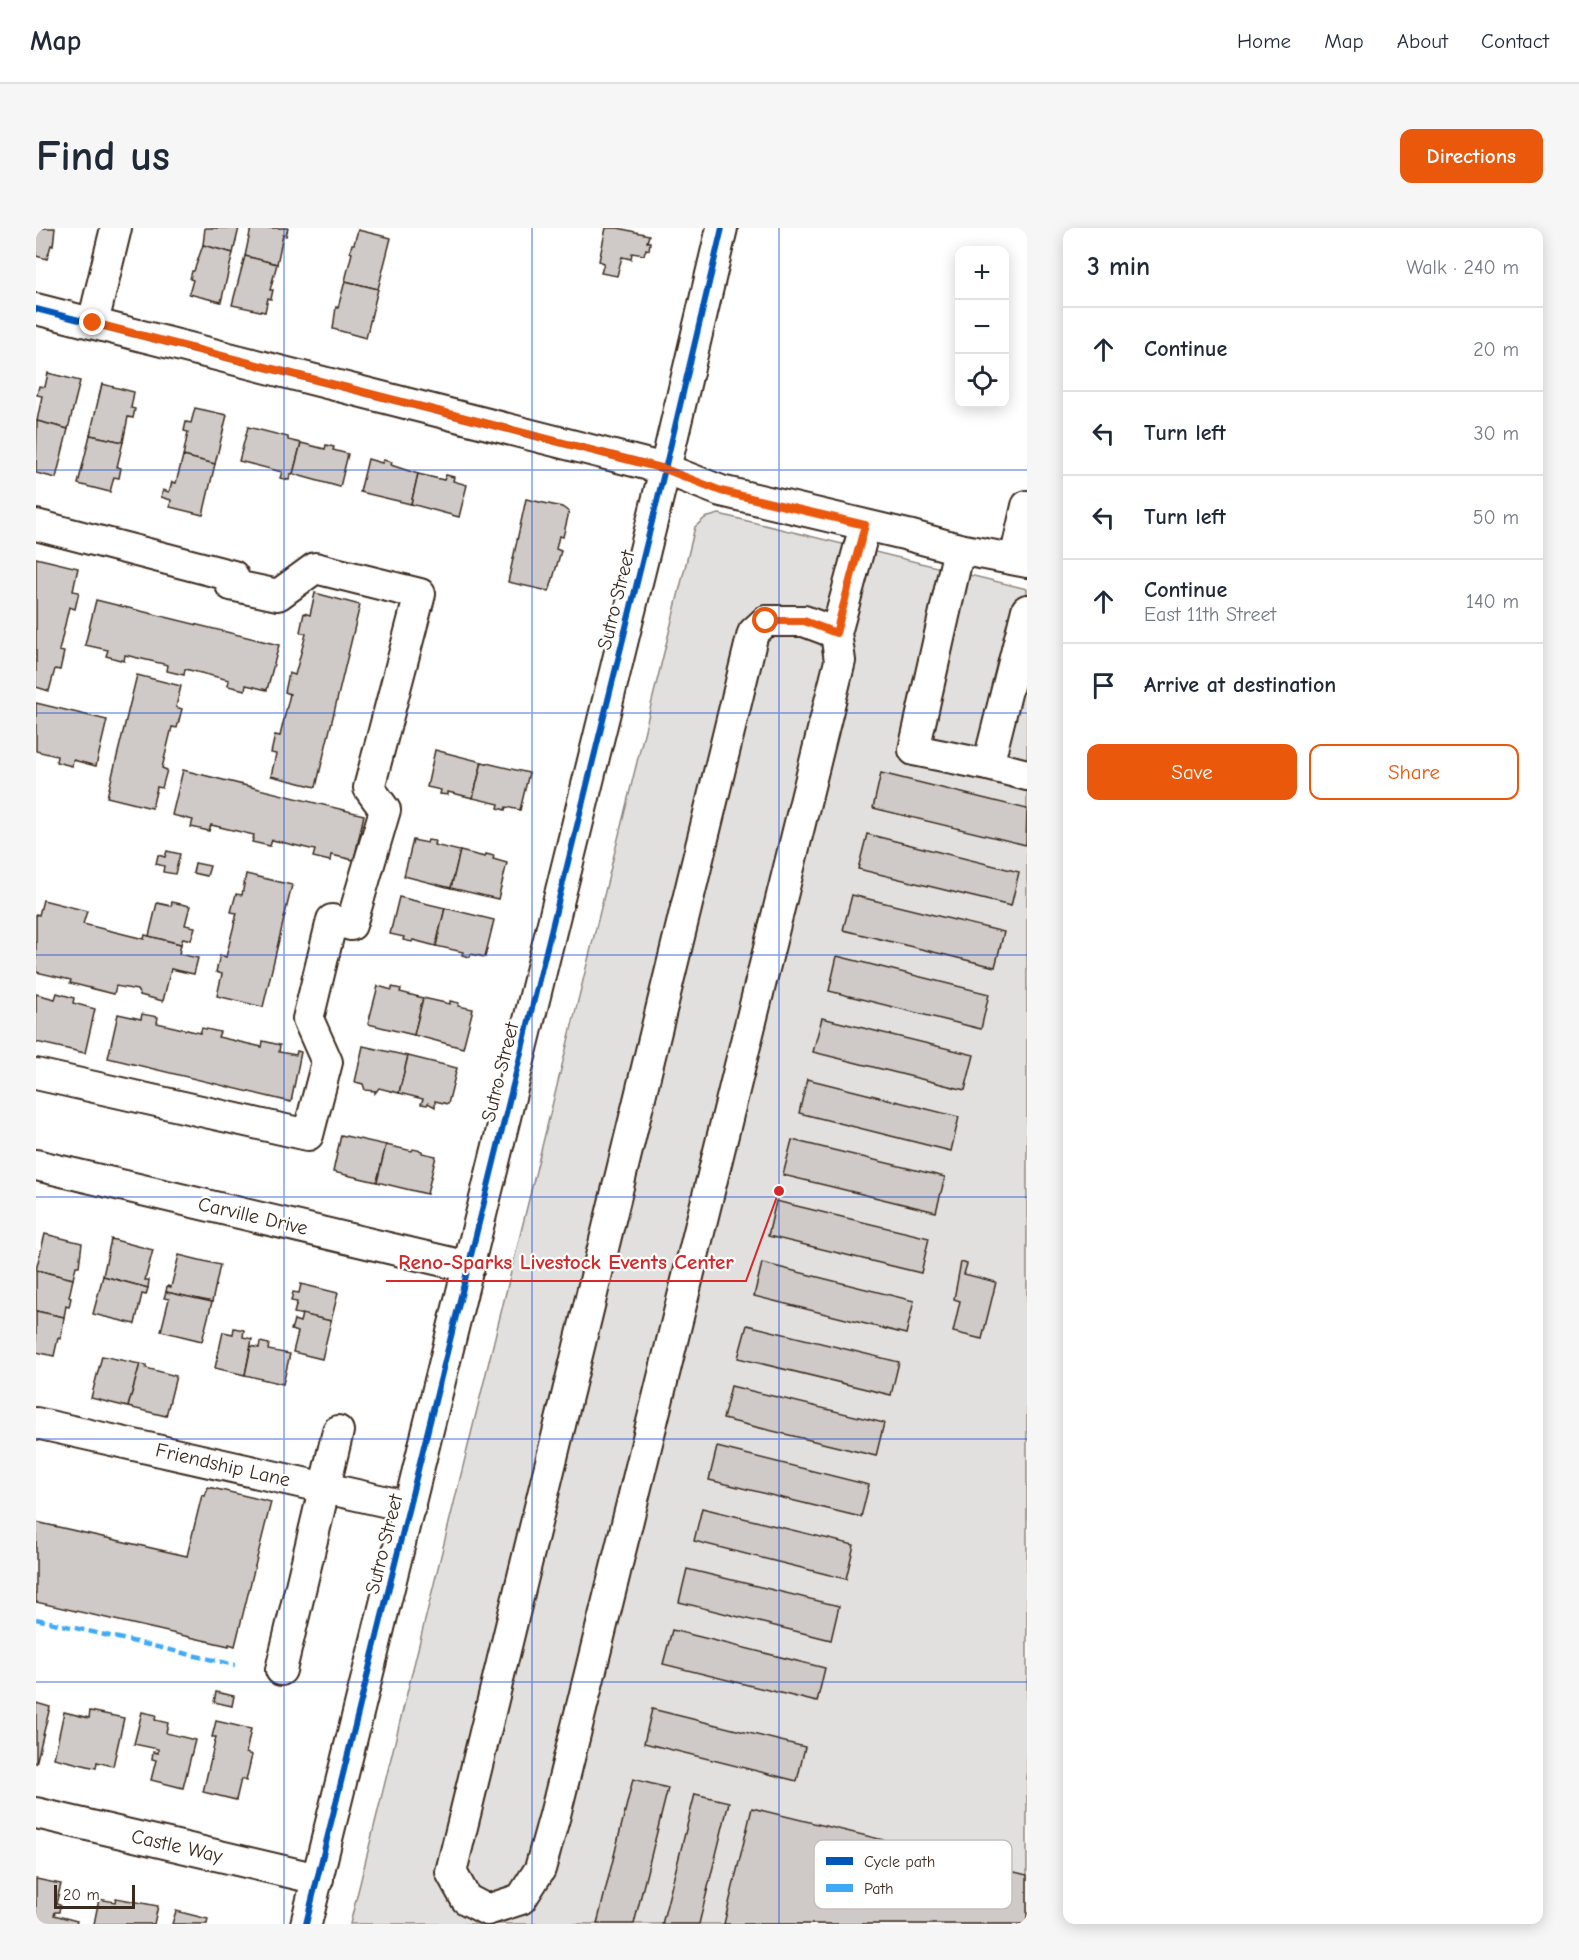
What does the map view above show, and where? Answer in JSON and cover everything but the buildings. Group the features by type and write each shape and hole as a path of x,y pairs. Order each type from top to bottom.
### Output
{"street":[{"path":"93,323 116,228"},
{"name":"Sutro Street","path":"306,1924 665,469 722,228"},
{"path":"36,309 665,469 721,491 958,549 1021,560 1027,506"},
{"path":"36,525 233,576 231,585 278,596 315,568 420,594 369,788 385,810 351,925 332,920 308,1019 327,1062 308,1135 36,1074"},
{"path":"836,633 804,621 766,621 753,633 451,1872 466,1899 487,1910 521,1899 540,1869 555,1815 840,661 836,633 865,525"},
{"path":"958,549 914,750 1027,775"},
{"path":"988,765 1027,610"},
{"name":"Carville Drive","path":"36,1165 469,1267"},
{"name":"Friendship Lane","path":"36,1423 410,1507"},
{"path":"281,1670 338,1431"},
{"name":"Castle Way","path":"36,1813 318,1879"}],"shaded area":[{"path":"719,514 1027,589 1027,1924 350,1924 695,527 705,518"}],"marked path":[{"path":"36,1619 235,1665"}],"cycle path":[{"path":"306,1924 665,469 722,228"},
{"path":"36,309 665,469"}],"place":[{"name":"Reno-Sparks Livestock Events Center","path":"779,1191"}],"route":[{"path":"93,323 665,469 721,491 865,525 836,633 804,621 766,621"}]}
